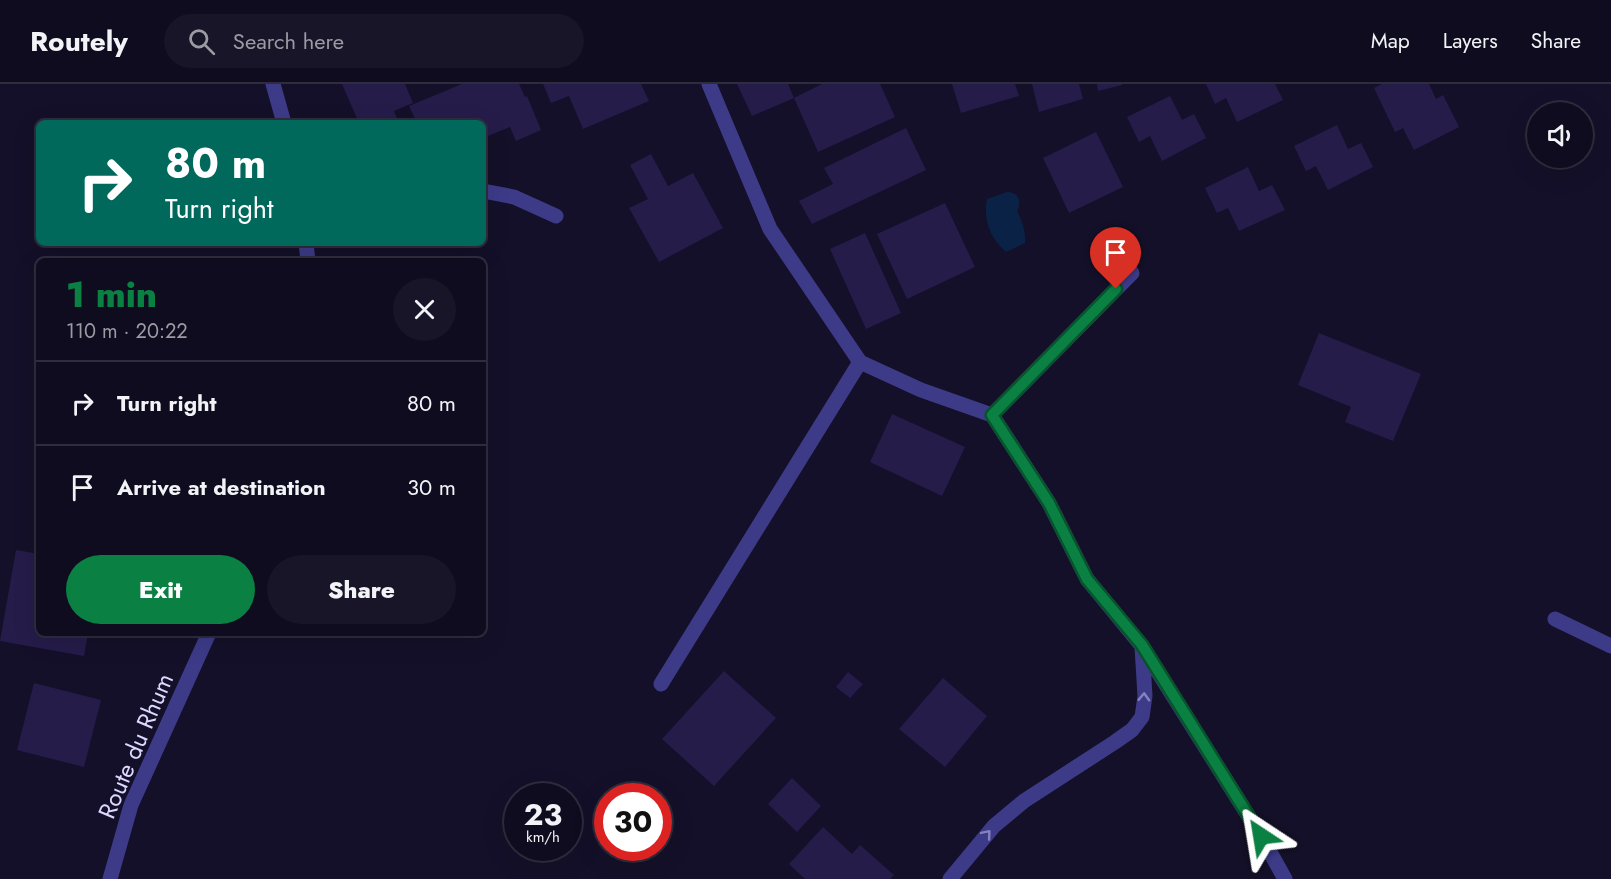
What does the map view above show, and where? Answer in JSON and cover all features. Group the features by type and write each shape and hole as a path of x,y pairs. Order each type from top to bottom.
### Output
{"street":[{"path":"273,84 283,120"},
{"path":"710,84 770,229 860,362 921,390 992,415 1049,503 1087,579 1142,645 1261,836 1285,879"},
{"path":"486,192 514,197 556,216"},
{"path":"992,415 1132,273"},
{"path":"662,684 860,362"},
{"path":"1554,619 1611,646"},
{"name":"Route du Rhum","path":"110,879 131,805 208,636"},
{"path":"950,879 994,826 1024,801 1132,730 1142,717 1145,696 1142,645"}],"water":[{"path":"1011,192 1018,198 1017,211 1023,226 1025,243 1006,252 992,235 987,221 986,207 987,199"}],"building":[{"path":"342,84 405,84 413,103 394,111 398,120 358,120"},
{"path":"462,84 519,84 525,97 527,96 541,130 516,141 510,127 486,137 486,120 416,120 409,106"},
{"path":"543,84 641,84 649,101 583,129 569,96 551,103"},
{"path":"737,84 788,84 794,98 752,116"},
{"path":"822,84 880,84 895,117 818,152 794,98"},
{"path":"952,84 1015,84 1019,96 961,113"},
{"path":"1032,84 1079,84 1083,99 1039,112"},
{"path":"1097,84 1122,84 1122,85 1098,91"},
{"path":"1206,84 1275,84 1283,100 1237,122 1226,98 1215,104"},
{"path":"1382,84 1429,84 1436,99 1443,95 1459,127 1414,150 1403,128 1395,132 1374,88"},
{"path":"1170,96 1182,120 1194,114 1206,138 1162,161 1150,136 1139,142 1127,117"},
{"path":"1337,125 1348,149 1361,143 1373,167 1328,190 1316,166 1306,171 1294,146"},
{"path":"906,128 926,170 812,224 799,201 833,184 824,168"},
{"path":"1096,132 1123,187 1069,213 1043,158"},
{"path":"651,154 668,186 693,173 723,228 659,262 629,208 648,199 630,165"},
{"path":"1248,167 1259,191 1272,185 1285,210 1239,231 1228,208 1217,213 1205,188"},
{"path":"945,203 975,267 907,299 877,234"},
{"path":"865,233 901,313 866,329 830,249"},
{"path":"1319,333 1421,374 1393,441 1345,422 1351,407 1298,385"},
{"path":"892,414 965,447 942,496 870,462"},
{"path":"16,550 36,553 36,636 87,636 84,656 0,641"},
{"path":"724,671 776,718 714,786 662,739"},
{"path":"848,672 863,684 850,698 836,687"},
{"path":"943,678 987,716 945,767 899,729"},
{"path":"34,683 101,700 84,767 17,750"},
{"path":"792,778 821,806 797,832 768,804"},
{"path":"823,827 852,854 860,845 894,875 890,879 805,879 789,864"}],"route":[{"path":"1116,289 992,415 1049,503 1087,579 1142,645 1261,836"}]}
